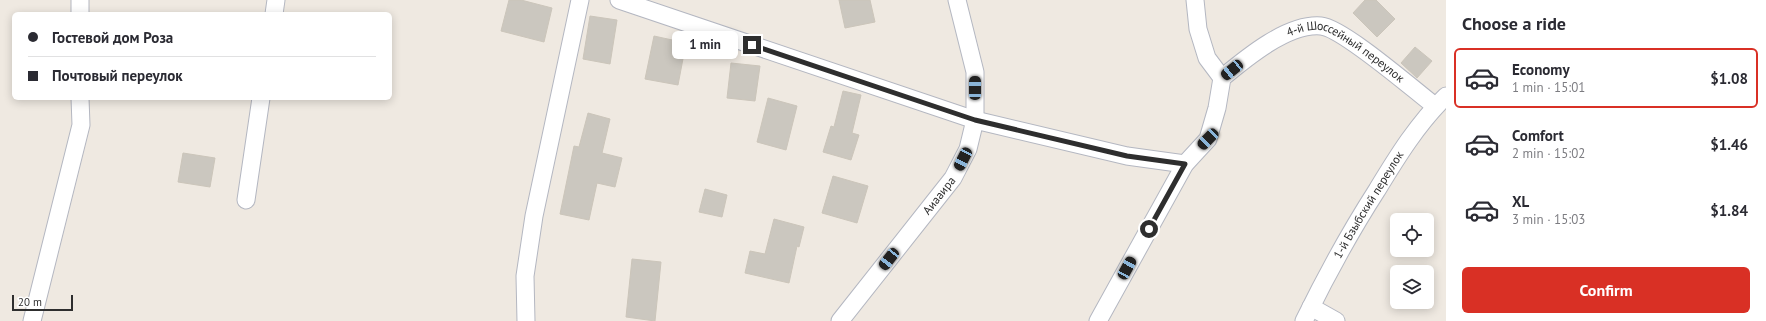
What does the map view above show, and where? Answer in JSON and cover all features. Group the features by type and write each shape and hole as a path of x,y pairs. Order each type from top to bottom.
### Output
{"street":[{"path":"80,0 80,12"},
{"path":"274,12 276,0"},
{"path":"526,321 525,276 534,216 580,0"},
{"path":"619,0 975,120 1127,156 1185,164"},
{"name":"Аиааира","path":"840,321 953,178 968,149 975,120 975,72 957,0"},
{"path":"1098,321 1185,164 1208,139 1217,108 1222,78 1207,58 1198,29 1195,0"},
{"name":"4-й Шоссейный переулок","path":"1222,78 1250,55 1281,37 1303,27 1322,26 1350,40 1441,101"},
{"path":"32,321 80,125 80,100"},
{"path":"246,200 261,100"},
{"name":"1-й Бзыбский переулок","path":"1308,314 1359,217 1396,158 1441,101"},
{"path":"1308,314 1336,321"}],"building":[{"path":"509,0 521,0 552,8 544,42 501,31"},
{"path":"839,0 870,0 875,22 845,28"},
{"path":"1365,0 1376,0 1395,19 1377,37 1353,13"},
{"path":"590,16 617,20 610,64 583,59"},
{"path":"654,36 686,43 678,85 645,79"},
{"path":"1415,47 1432,61 1417,78 1401,63"},
{"path":"731,63 760,66 755,101 727,98"},
{"path":"843,91 861,95 852,133 859,135 851,160 823,152 831,126 834,127"},
{"path":"768,98 797,106 786,150 757,142"},
{"path":"588,113 610,119 602,153 622,158 615,187 597,183 589,220 560,214 574,146 579,147"},
{"path":"183,153 215,158 210,187 178,182"},
{"path":"833,176 868,186 857,223 822,213"},
{"path":"705,189 727,195 722,217 699,212"},
{"path":"774,219 804,227 799,247 797,246 789,283 745,273 750,251 765,254"},
{"path":"632,259 661,262 655,321 626,317"}],"route":[{"path":"752,45 975,120 1127,156 1185,164 1149,229"}]}
